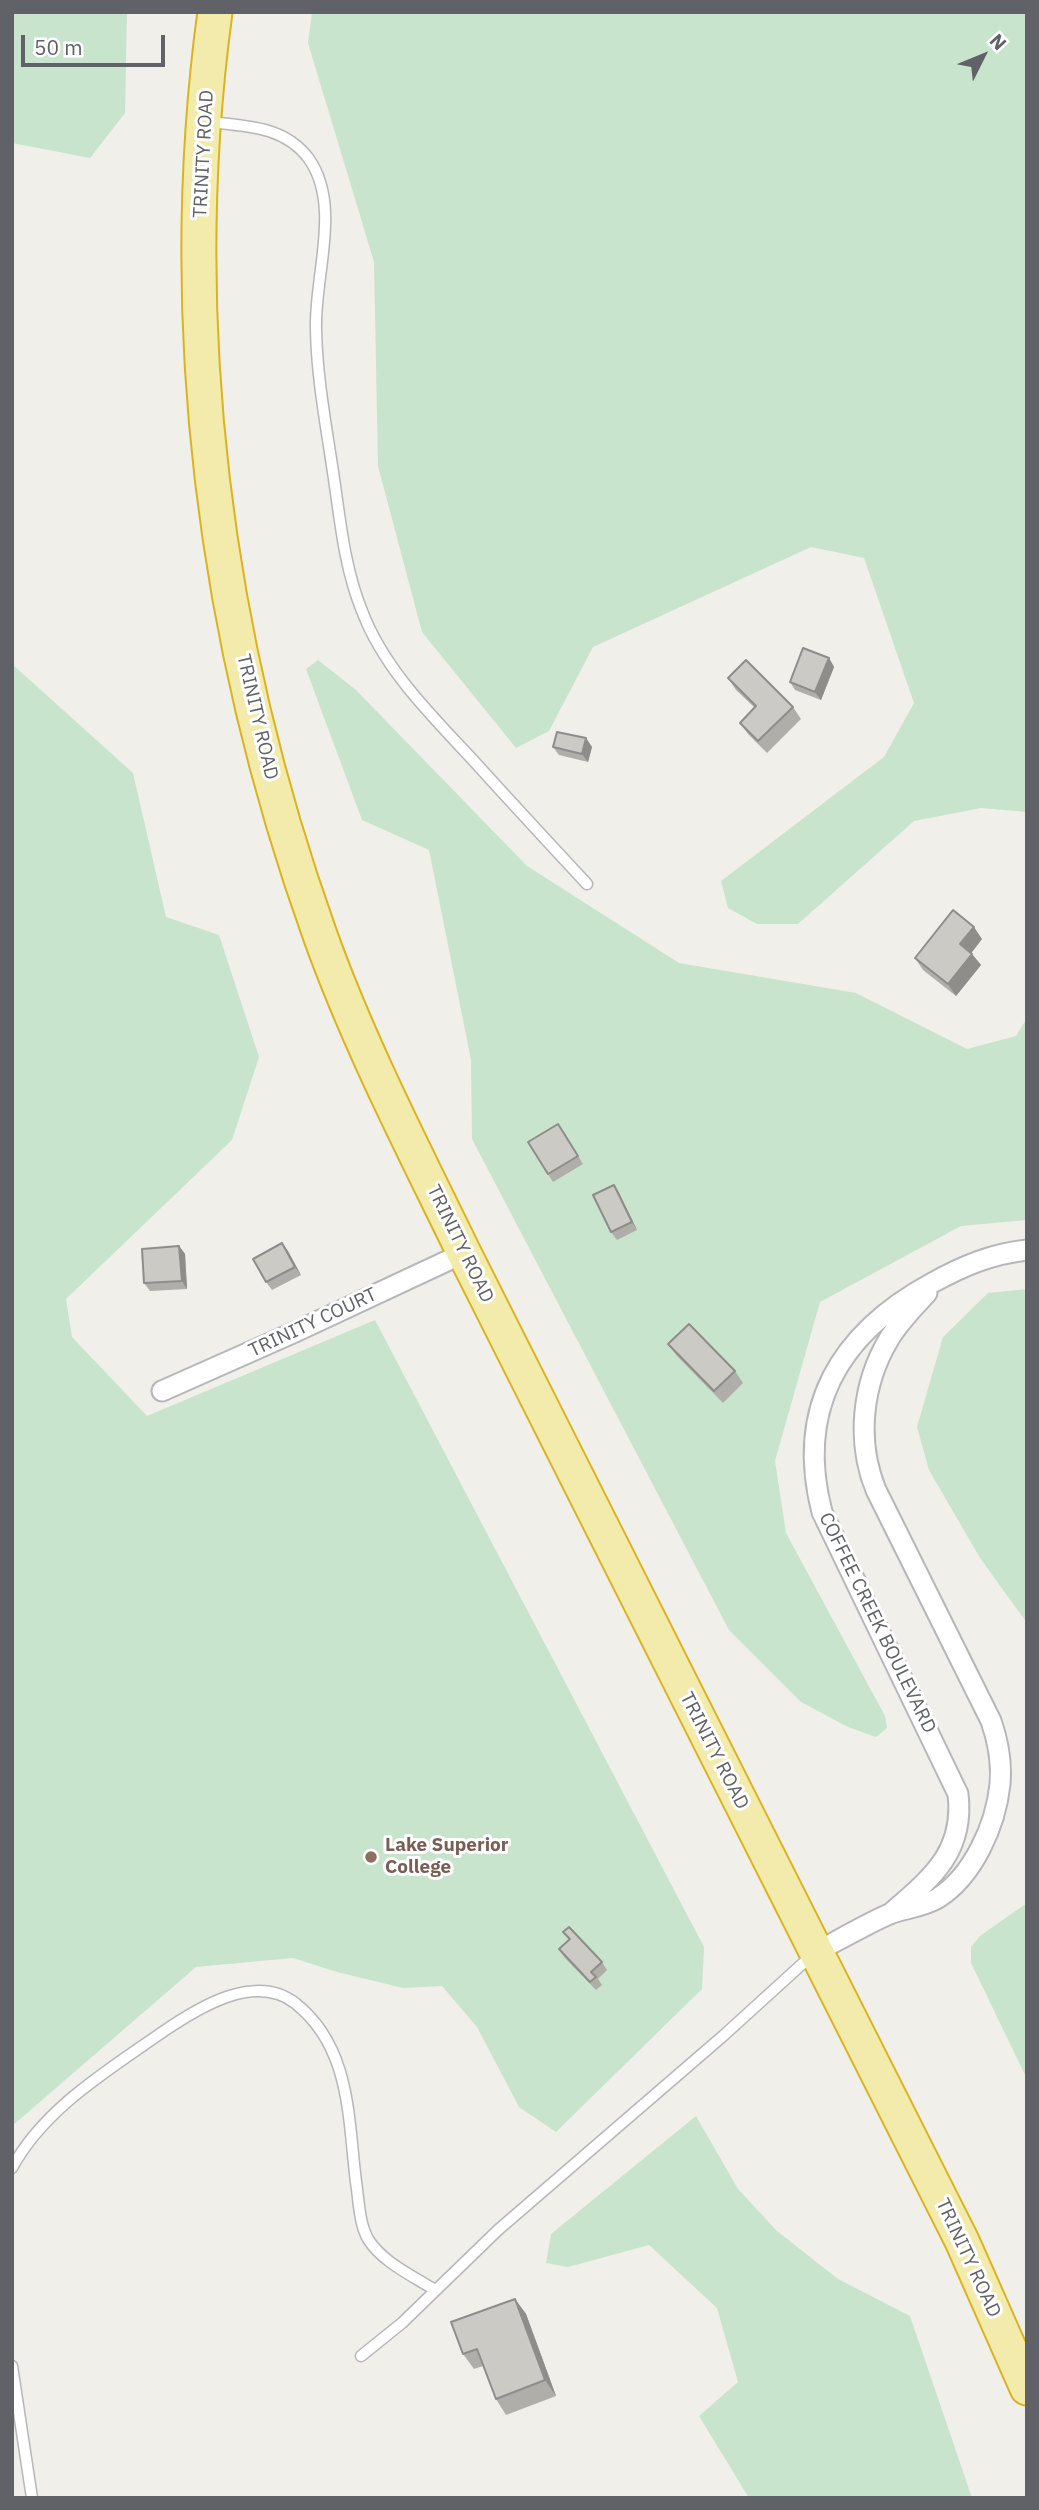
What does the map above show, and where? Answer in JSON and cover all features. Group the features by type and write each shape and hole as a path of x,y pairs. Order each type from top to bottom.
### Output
{"highway":[{"name":"TRINITY ROAD","path":"215,12 205,121 200,253 210,440 223,555 257,726 286,831 339,985 392,1106 962,2241 1027,2388"}],"street":[{"name":"COFFEE CREEK BOULEVARD","path":"890,1914 928,1881 949,1853 960,1824 958,1794 822,1512 813,1468 817,1419 832,1377 850,1349 891,1308 977,1260 1027,1250"},
{"name":"TRINITY COURT","path":"162,1391 464,1252"},
{"name":"COFFEE CREEK BOULEVARD","path":"816,1952 890,1914 937,1899 958,1880 985,1839 994,1815 1000,1783 998,1744 991,1721 876,1490 865,1450 868,1389 878,1359 901,1322 949,1274"}],"lane":[{"path":"205,121 262,128 279,133 295,144 309,159 320,180 326,203 316,327 318,368 351,578 362,612 373,634 401,679 429,713 587,884"},
{"path":"361,2356 402,2323 498,2230 816,1952"},
{"path":"12,2168 29,2143 53,2116 92,2083 172,2026 211,2003 235,1994 256,1992 282,1996 291,2000 323,2031 337,2057 348,2109 359,2208 369,2240 386,2258 435,2290"},
{"path":"12,2366 32,2498"}],"green space":[{"path":"12,12 127,12 125,113 90,158 12,143"},
{"path":"312,12 1027,12 1027,812 981,808 914,821 798,924 757,924 728,908 721,881 884,757 914,703 864,558 811,547 593,647 549,731 516,748 422,632 378,466 374,262 308,43"},
{"path":"318,660 356,690 527,866 679,963 856,993 967,1049 1016,1036 1027,1018 1027,1220 961,1226 820,1302 775,1461 786,1533 885,1716 887,1728 876,1737 848,1727 801,1702 729,1630 472,1139 471,1060 429,850 362,820 306,669"},
{"path":"12,664 133,773 166,917 219,935 259,1057 232,1140 66,1299 72,1337 147,1416 375,1320 704,1947 702,1989 556,2132 519,2107 477,2027 442,1986 403,1988 293,1958 196,1967 12,2126"},
{"path":"1027,1289 1027,1623 980,1558 929,1470 917,1427 943,1337 988,1293"},
{"path":"1027,1903 1027,2079 971,1963 971,1947 980,1936"},
{"path":"696,2116 738,2189 777,2231 838,2279 910,2316 972,2498 749,2498 699,2416 738,2382 717,2308 649,2245 568,2267 546,2263 551,2234"}],"building":[{"path":"803,648 829,658 815,692 790,682"},
{"path":"746,660 793,707 758,741 740,723 756,706 728,678"},
{"path":"557,732 586,738 582,754 553,747"},
{"path":"953,910 974,927 960,944 972,954 948,984 915,958"},
{"path":"558,1124 578,1156 548,1174 528,1142"},
{"path":"614,1185 632,1222 611,1232 593,1195"},
{"path":"282,1243 295,1267 266,1282 253,1259"},
{"path":"179,1246 182,1281 144,1283 142,1249"},
{"path":"689,1324 735,1371 714,1391 668,1344"},
{"path":"569,1927 602,1962 591,1972 596,1977 590,1982 559,1949 570,1939 563,1932"},
{"path":"515,2299 545,2380 496,2399 477,2349 463,2354 451,2322"}],"place":[{"name":"Lake Superior College","path":"371,1857"}]}
